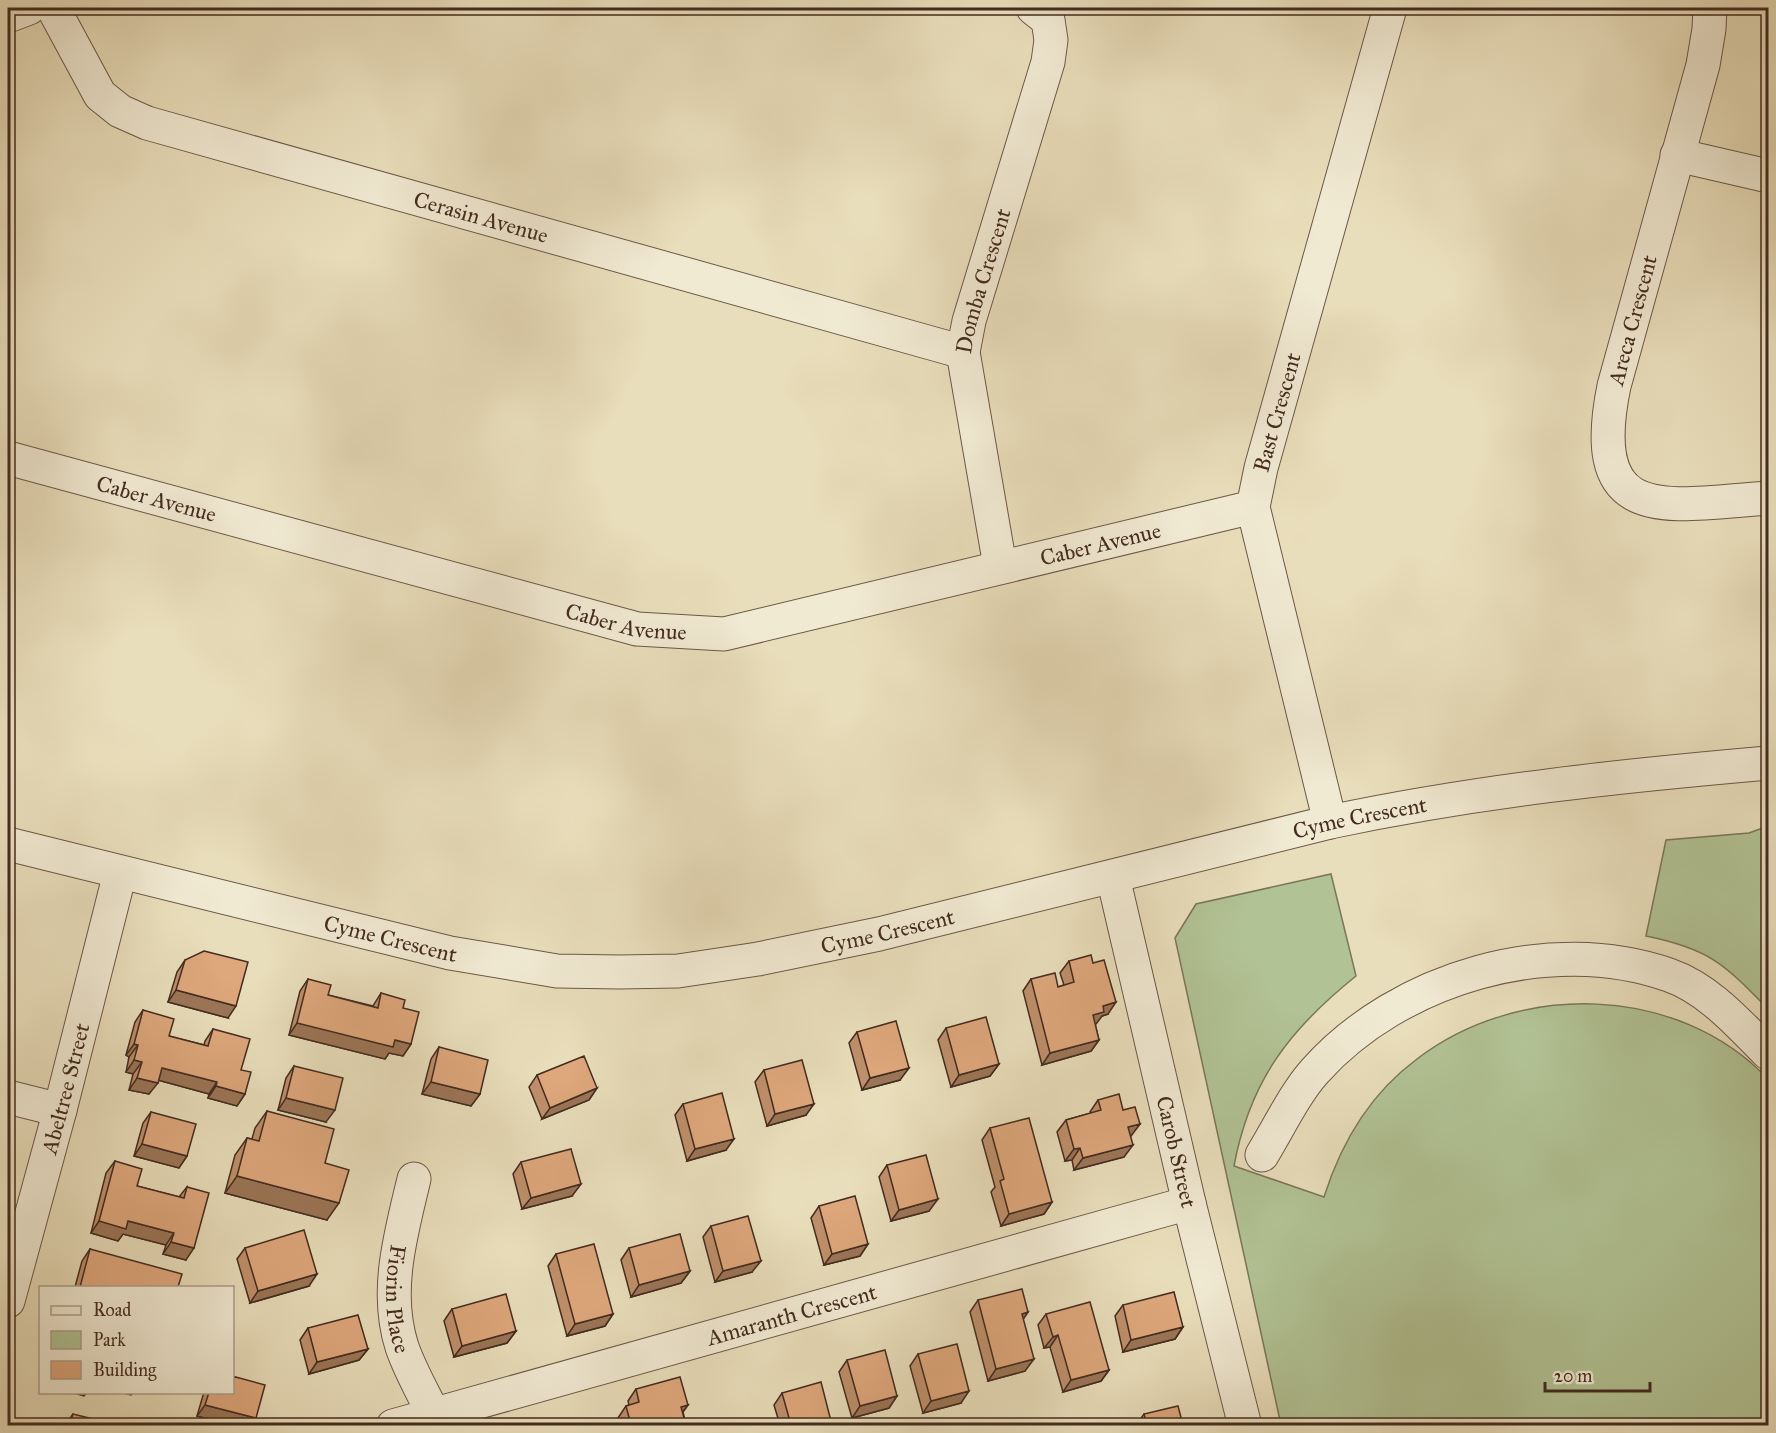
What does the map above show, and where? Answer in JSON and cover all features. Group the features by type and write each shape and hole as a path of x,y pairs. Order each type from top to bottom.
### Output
{"street":[{"path":"8,16 29,8"},
{"name":"Cerasin Avenue","path":"54,8 100,94 120,111 147,123 963,352"},
{"name":"Domba Crescent","path":"1000,566 963,352 969,321 1048,62 1051,40 1048,20 1033,8"},
{"name":"Bast Crescent","path":"1330,822 1253,507 1261,468 1390,8"},
{"name":"Areca Crescent","path":"1710,8 1709,29 1702,65 1614,386 1607,421 1606,448 1614,471 1627,491 1655,503 1768,498"},
{"path":"1677,155 1768,176"},
{"name":"Caber Avenue","path":"8,458 615,623 669,633 724,634 1253,507"},
{"name":"Cyme Crescent","path":"8,844 450,953 558,971 678,971 758,959 879,934 1330,822 1486,792 1768,763"},
{"name":"Abeltree Street","path":"8,1301 60,1110 120,873"},
{"name":"Carob Street","path":"1113,877 1189,1203 1245,1425"},
{"path":"1262,1155 1314,1072 1359,1029 1400,1003 1440,984 1520,962 1601,960 1669,975 1701,993 1729,1014 1768,1053"},
{"path":"8,1097 60,1110"},
{"name":"Fiorin Place","path":"414,1179 398,1246 394,1279 395,1313 405,1353 433,1413"},
{"name":"Amaranth Crescent","path":"393,1425 1189,1203"}],"green space":[{"path":"1768,826 1768,1009 1739,980 1714,960 1686,947 1646,936 1666,840 1749,833"},
{"path":"1331,874 1356,976 1311,1016 1276,1059 1251,1107 1241,1135 1234,1166 1324,1197 1339,1157 1360,1120 1385,1087 1417,1059 1458,1034 1502,1016 1549,1006 1597,1004 1644,1010 1690,1025 1731,1048 1768,1079 1768,1425 1281,1425 1175,938 1196,904"}],"building":[{"path":"204,951 248,962 236,1006 176,990 185,960"},
{"path":"1091,955 1093,963 1104,960 1116,1002 1103,1006 1104,1012 1093,1015 1099,1040 1050,1053 1031,979 1055,973 1058,987 1074,982 1069,961"},
{"path":"308,979 331,985 328,995 378,1008 381,993 405,1000 403,1008 419,1012 411,1044 395,1040 393,1047 297,1023"},
{"path":"143,1010 174,1019 169,1036 208,1046 213,1029 250,1039 241,1070 251,1072 245,1094 216,1086 217,1082 162,1068 158,1083 137,1078 142,1062 134,1060 138,1045 134,1044"},
{"path":"986,1017 999,1064 959,1075 946,1028"},
{"path":"896,1021 909,1068 870,1078 857,1032"},
{"path":"439,1047 488,1060 480,1094 431,1082"},
{"path":"584,1056 597,1088 550,1108 537,1075"},
{"path":"802,1060 814,1104 775,1114 764,1070"},
{"path":"294,1066 343,1078 335,1110 286,1098"},
{"path":"722,1093 734,1139 695,1149 683,1104"},
{"path":"1119,1094 1123,1110 1135,1107 1140,1124 1128,1127 1133,1145 1083,1158 1080,1148 1074,1149 1066,1120 1101,1110 1098,1100"},
{"path":"267,1111 334,1129 325,1163 349,1170 339,1203 237,1176 247,1138 259,1141"},
{"path":"151,1112 196,1124 187,1156 142,1144"},
{"path":"1029,1118 1052,1202 1009,1214 1000,1181 1004,1179 990,1128"},
{"path":"571,1149 581,1184 531,1198 521,1162"},
{"path":"926,1155 938,1199 899,1210 887,1165"},
{"path":"115,1161 142,1169 137,1186 184,1198 187,1187 209,1193 194,1248 171,1242 174,1233 128,1221 126,1229 99,1221"},
{"path":"855,1196 868,1244 832,1254 819,1206"},
{"path":"748,1216 761,1261 723,1271 711,1226"},
{"path":"304,1230 317,1274 258,1291 245,1248"},
{"path":"680,1234 690,1271 639,1285 629,1248"},
{"path":"594,1244 613,1314 575,1324 556,1254"},
{"path":"90,1249 182,1274 178,1286 80,1286"},
{"path":"1022,1289 1028,1312 1022,1314 1034,1359 996,1369 978,1300"},
{"path":"1174,1292 1183,1327 1131,1340 1123,1305"},
{"path":"506,1294 516,1331 462,1346 452,1309"},
{"path":"1090,1302 1109,1370 1071,1380 1058,1335 1053,1337 1046,1314"},
{"path":"358,1315 368,1349 317,1362 308,1328"},
{"path":"957,1344 969,1391 931,1401 918,1354"},
{"path":"885,1350 897,1396 860,1406 847,1360"},
{"path":"234,1377 265,1385 256,1418 205,1405 208,1394 234,1394"},
{"path":"680,1377 688,1405 681,1407 686,1425 631,1425 626,1406 639,1402 636,1389"},
{"path":"821,1382 832,1425 791,1425 782,1393"},
{"path":"1178,1406 1183,1425 1147,1425 1144,1414"},
{"path":"73,1414 117,1425 70,1425"},
{"path":"757,1419 759,1425 732,1425"}]}
